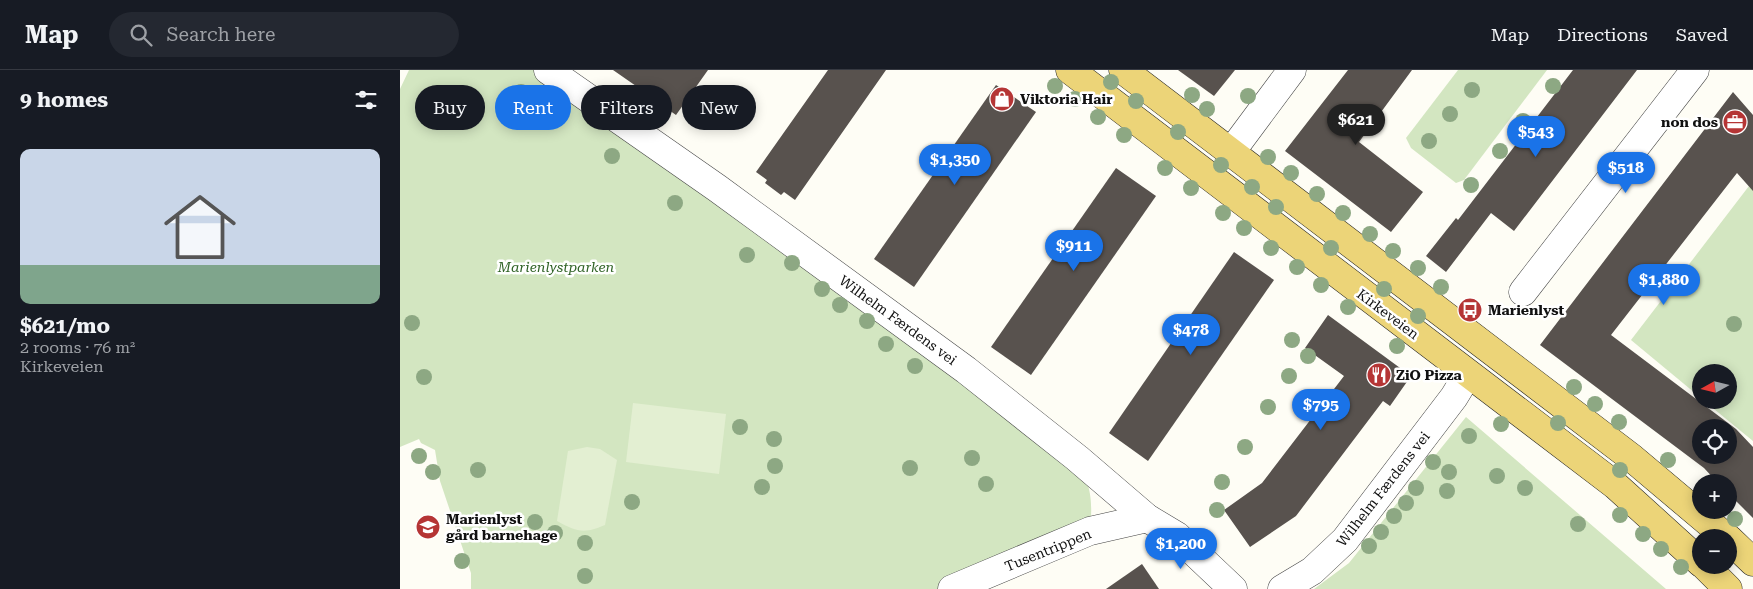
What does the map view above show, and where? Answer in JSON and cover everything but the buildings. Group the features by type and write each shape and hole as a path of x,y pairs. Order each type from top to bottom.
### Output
{"main road":[{"name":"Kirkeveien","path":"1070,70 1615,485 1692,555"},
{"path":"1123,70 1632,458 1717,529"},
{"path":"1737,547 1753,562"},
{"name":"Kirkeveien","path":"1712,574 1728,589"}],"street":[{"name":"Wilhelm Færdens vei","path":"548,70 717,188 958,365 1076,458 1147,518 1177,536 1233,589"},
{"path":"1231,152 1292,70"},
{"path":"1523,292 1695,70"},
{"name":"Wilhelm Færdens vei","path":"1282,589 1312,571 1345,540 1454,397 1468,374"},
{"name":"Tusentrippen","path":"952,589 1090,531 1147,518"}],"green space":[{"name":"Marienlystparken","path":"409,70 547,70 567,85 495,85 495,130 571,130 571,88 581,95 581,130 629,130 1077,458 1090,493 1090,531 952,589 471,589 471,573 440,481 435,450 421,443 419,439 400,447 400,89"},
{"path":"1458,70 1547,70 1464,180 1456,183 1411,148 1406,138"},
{"path":"1749,186 1753,190 1753,441 1737,428 1737,419 1726,419 1714,409 1738,409 1738,364 1692,364 1692,391 1631,340"},
{"path":"633,403 726,414 719,474 626,462"},
{"path":"1466,417 1666,589 1314,589 1349,563"},
{"path":"587,447 600,449 617,460 605,525 581,531 557,521 568,451"}],"place":[{"name":"Viktoria Hair","path":"1002,99"},
{"name":"non dos","path":"1735,122"},
{"name":"Marienlyst","path":"1470,310"},
{"name":"ZiO Pizza","path":"1379,375"},
{"name":"Marienlyst gård barnehage","path":"428,527"}]}
